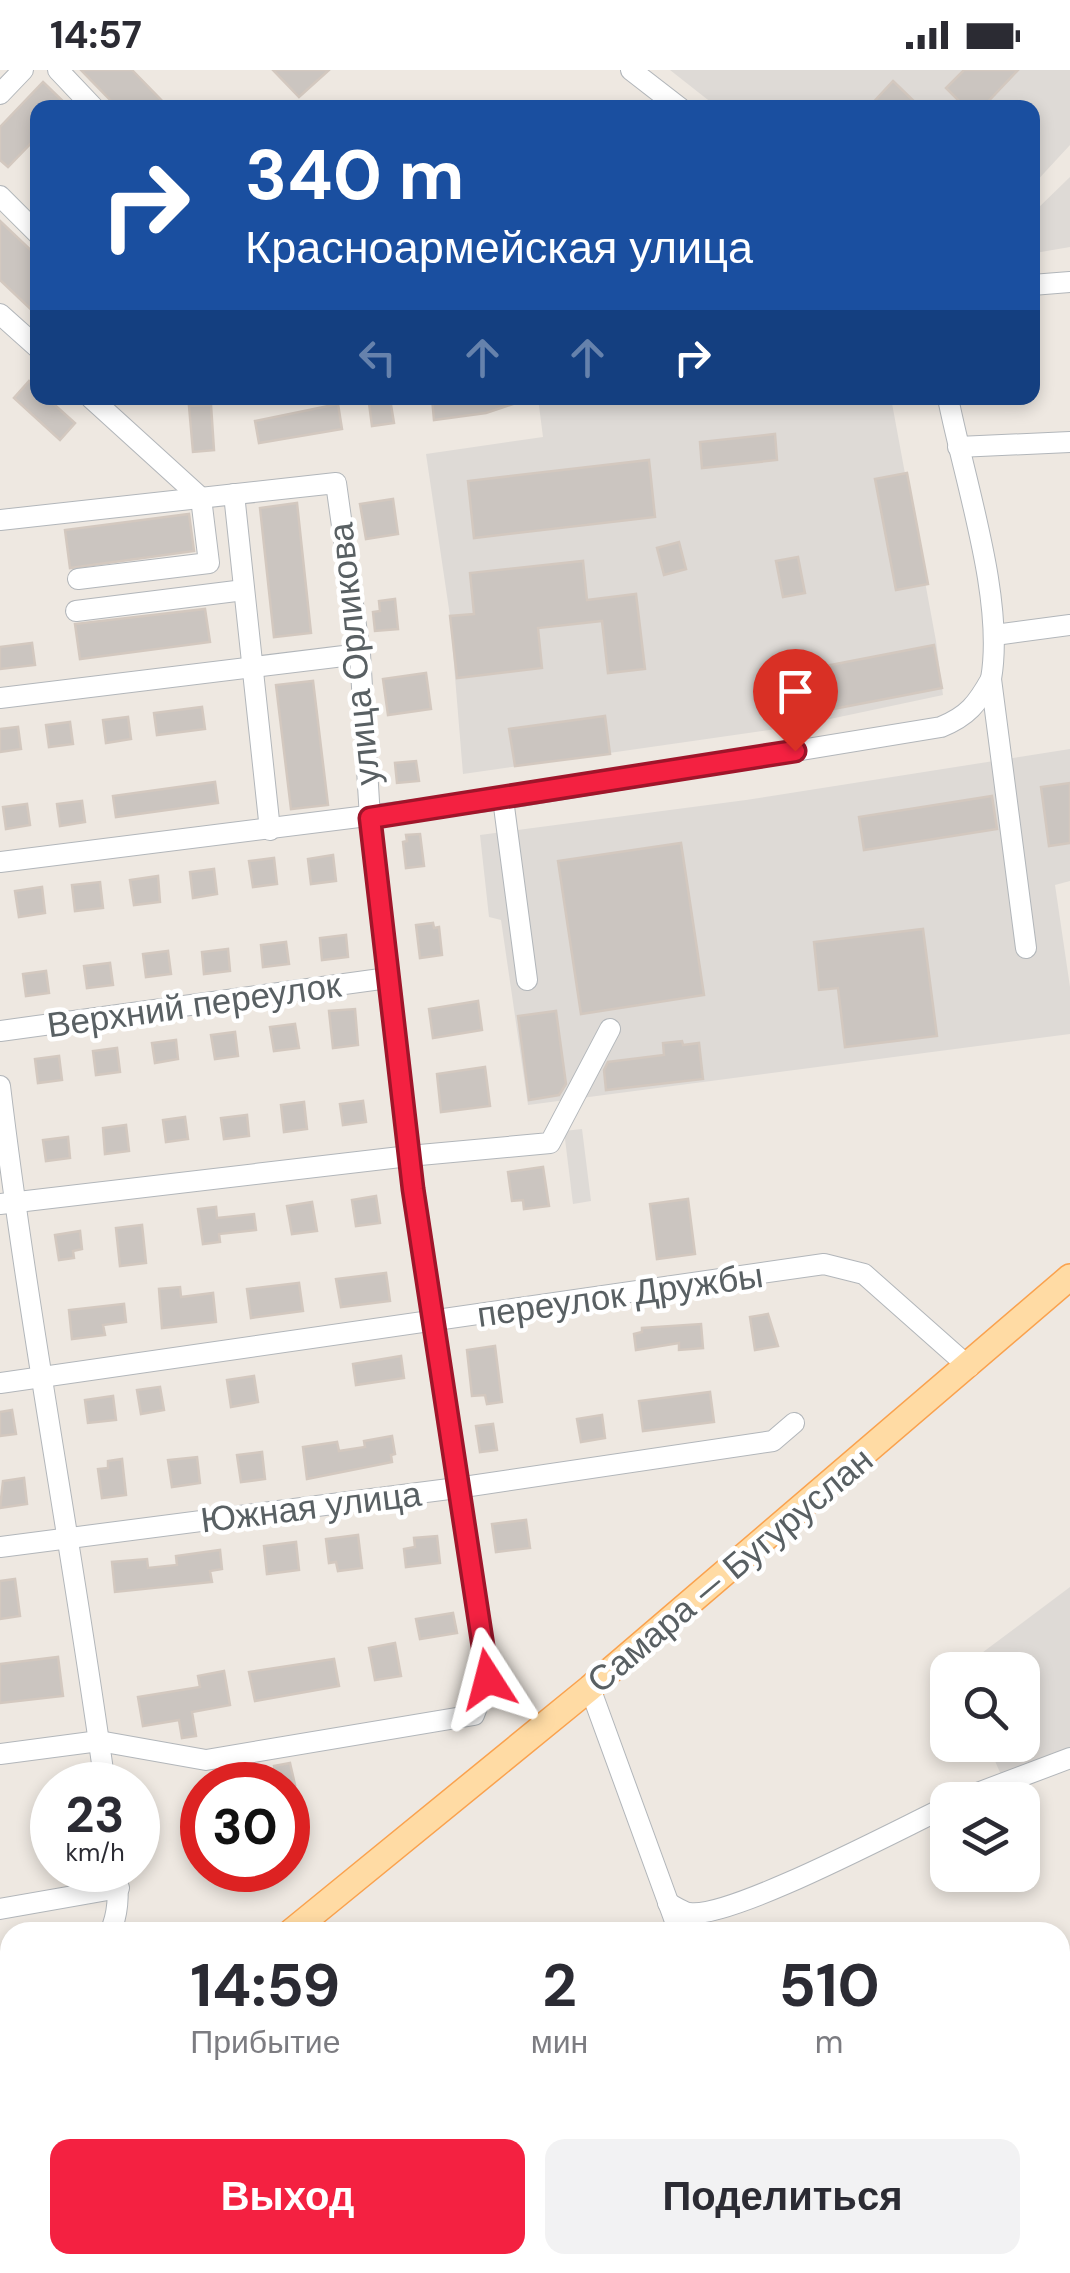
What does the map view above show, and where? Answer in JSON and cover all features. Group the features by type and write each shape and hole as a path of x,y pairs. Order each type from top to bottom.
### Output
{"main road":[{"name":"Самара — Бугуруслан","path":"304,1922 590,1688 1070,1277"}],"street":[{"path":"0,94 22,70"},
{"path":"58,70 86,100"},
{"path":"632,70 670,100"},
{"path":"0,196 30,226"},
{"path":"1040,284 1070,282"},
{"path":"0,314 30,341"},
{"path":"78,579 209,562 201,498 99,405"},
{"path":"949,405 978,533 995,635 991,679 1026,948"},
{"path":"958,446 1070,442"},
{"name":"улица Орликова","path":"99,1741 206,1760 474,1714 488,1679 409,1156 370,818 360,654 336,482 234,494"},
{"path":"0,520 234,494 270,830"},
{"path":"76,611 244,590"},
{"path":"995,635 1070,625"},
{"path":"0,698 360,654"},
{"path":"0,862 503,799 941,727 964,718 975,708 991,679"},
{"path":"503,799 527,980"},
{"name":"Верхний переулок","path":"0,1031 388,978"},
{"path":"7,1203 550,1143 610,1029"},
{"path":"0,1086 7,1203 69,1538 102,1762"},
{"name":"переулок Дружбы","path":"0,1383 824,1264 864,1274 968,1367"},
{"name":"Южная улица","path":"0,1547 457,1488 773,1441 794,1424"},
{"path":"590,1688 675,1922"},
{"path":"0,1754 99,1741"},
{"path":"1007,1782 1070,1758"},
{"path":"668,1903 690,1913 759,1895 930,1814"},
{"path":"0,1909 67,1892"},
{"path":"115,1922 117,1892"}],"shaded area":[{"path":"670,70 1070,70 1070,145 1040,177 1040,100 708,100"},
{"path":"1070,177 1070,247 1040,252 1040,206"},
{"path":"539,405 892,405 943,695 797,726 463,774 450,616 426,454 543,437"},
{"path":"1070,749 1070,881 1055,885 1070,987 1070,1034 528,1105 501,920 489,917 480,835 746,800"},
{"path":"582,1129 591,1201 573,1204 564,1131"},
{"path":"1070,1587 1070,1748 1040,1761 1040,1652 983,1652"},
{"path":"995,1762 1037,1762 1002,1777"}],"building":[{"path":"81,70 132,70 161,100 110,100"},
{"path":"273,70 329,70 299,97"},
{"path":"964,70 1018,70 990,100 958,100 946,88"},
{"path":"893,81 913,100 875,100"},
{"path":"43,82 62,100 30,100 30,144 8,167 0,160 0,127"},
{"path":"0,221 30,249 30,308 0,280"},
{"path":"29,381 30,405 55,405 75,423 60,440 14,398"},
{"path":"211,405 214,450 193,452 189,406"},
{"path":"338,405 342,429 259,443 255,421"},
{"path":"369,405 391,405 394,423 372,426"},
{"path":"433,405 510,405 486,413 434,420"},
{"path":"775,434 777,460 702,468 700,442"},
{"path":"649,460 655,517 474,538 468,481"},
{"path":"907,473 928,584 896,590 875,479"},
{"path":"393,499 398,534 366,539 360,504"},
{"path":"297,503 311,633 274,637 260,508"},
{"path":"189,514 194,551 70,568 65,530"},
{"path":"679,542 686,569 664,575 657,548"},
{"path":"798,557 805,593 783,597 776,561"},
{"path":"583,561 587,600 636,594 645,669 608,673 602,621 538,628 542,668 457,678 450,616 474,614 470,573"},
{"path":"395,599 398,629 375,631 373,612 380,611 379,601"},
{"path":"205,609 210,642 80,659 75,624"},
{"path":"32,643 35,665 0,669 0,647"},
{"path":"934,645 942,688 823,711 815,668"},
{"path":"426,673 431,709 388,715 383,679"},
{"path":"313,681 328,805 291,809 276,685"},
{"path":"202,707 205,729 157,735 154,713"},
{"path":"605,716 610,754 515,766 509,729"},
{"path":"128,717 131,739 106,743 103,720"},
{"path":"70,722 73,744 49,747 46,725"},
{"path":"18,727 21,749 0,752 0,729"},
{"path":"416,761 419,781 397,783 395,763"},
{"path":"215,782 218,803 116,817 113,796"},
{"path":"1070,783 1070,843 1049,846 1041,787"},
{"path":"992,796 997,829 864,850 859,817"},
{"path":"82,801 85,822 60,826 57,804"},
{"path":"27,804 30,825 6,829 3,807"},
{"path":"420,834 424,866 406,868 403,842 407,841 406,835"},
{"path":"681,843 704,995 581,1014 558,861"},
{"path":"333,855 336,881 311,884 308,859"},
{"path":"274,858 277,884 253,887 249,861"},
{"path":"214,869 217,894 193,898 190,872"},
{"path":"158,876 160,902 134,905 130,880"},
{"path":"100,882 103,908 75,911 72,885"},
{"path":"42,887 45,913 19,917 15,891"},
{"path":"433,923 434,928 439,927 442,955 420,958 416,925"},
{"path":"923,929 937,1036 845,1047 838,988 819,990 814,942"},
{"path":"346,935 348,957 322,960 320,938"},
{"path":"286,942 289,964 263,967 261,945"},
{"path":"228,949 230,971 204,974 202,952"},
{"path":"168,951 171,974 146,977 143,954"},
{"path":"110,963 113,985 87,988 84,966"},
{"path":"46,971 49,993 26,996 23,974"},
{"path":"478,1001 482,1030 433,1038 429,1009"},
{"path":"355,1009 358,1045 333,1048 329,1011"},
{"path":"556,1011 566,1084 559,1095 529,1100 518,1016"},
{"path":"295,1024 299,1048 274,1051 270,1027"},
{"path":"235,1032 238,1056 215,1059 211,1035"},
{"path":"176,1040 178,1059 155,1063 152,1043"},
{"path":"682,1041 683,1045 699,1043 703,1079 606,1090 604,1070 608,1062 664,1055 663,1043"},
{"path":"117,1048 120,1072 96,1075 93,1051"},
{"path":"59,1056 62,1080 38,1083 35,1059"},
{"path":"485,1067 490,1106 441,1112 437,1074"},
{"path":"363,1101 366,1122 343,1125 340,1104"},
{"path":"304,1102 307,1129 284,1132 281,1105"},
{"path":"247,1115 249,1136 224,1139 221,1118"},
{"path":"185,1117 188,1139 166,1142 163,1120"},
{"path":"126,1125 129,1151 105,1154 103,1128"},
{"path":"68,1137 70,1158 46,1161 43,1140"},
{"path":"543,1167 549,1206 524,1209 523,1200 512,1201 508,1172"},
{"path":"376,1196 380,1223 356,1226 352,1200"},
{"path":"688,1199 695,1254 657,1259 650,1204"},
{"path":"312,1202 317,1231 292,1234 287,1206"},
{"path":"216,1207 217,1218 254,1214 256,1230 219,1234 220,1242 203,1244 198,1209"},
{"path":"142,1225 146,1263 120,1266 116,1228"},
{"path":"80,1231 82,1249 73,1251 74,1258 59,1260 55,1235"},
{"path":"386,1273 390,1301 341,1307 336,1279"},
{"path":"299,1283 303,1311 251,1318 247,1289"},
{"path":"180,1287 181,1297 213,1293 216,1322 162,1328 159,1289"},
{"path":"124,1304 126,1322 103,1325 105,1335 72,1339 69,1310"},
{"path":"768,1314 778,1346 755,1350 750,1317"},
{"path":"701,1324 703,1348 679,1350 679,1343 636,1350 634,1334 642,1332 642,1328"},
{"path":"495,1346 502,1402 487,1404 485,1395 472,1396 467,1350"},
{"path":"401,1356 404,1378 356,1385 353,1364"},
{"path":"254,1376 258,1402 231,1407 227,1380"},
{"path":"160,1387 164,1410 141,1414 137,1390"},
{"path":"710,1392 714,1422 643,1431 639,1401"},
{"path":"113,1396 116,1420 88,1423 85,1400"},
{"path":"12,1410 16,1434 0,1436 0,1412"},
{"path":"602,1415 605,1438 581,1442 577,1419"},
{"path":"493,1424 497,1450 480,1452 476,1426"},
{"path":"392,1436 392,1462 307,1479 303,1447 337,1442 339,1451 365,1447 364,1441"},
{"path":"262,1452 265,1479 241,1482 237,1455"},
{"path":"197,1457 200,1483 172,1487 168,1460"},
{"path":"122,1459 126,1495 102,1498 98,1469 108,1468 108,1461"},
{"path":"24,1478 27,1504 0,1508 3,1481"},
{"path":"526,1520 530,1548 496,1552 492,1524"},
{"path":"358,1535 362,1568 338,1571 336,1562 329,1563 326,1539"},
{"path":"437,1536 440,1563 406,1567 404,1549 415,1547 414,1538"},
{"path":"296,1542 299,1570 267,1574 264,1546"},
{"path":"220,1550 222,1569 210,1571 212,1582 115,1592 112,1562 147,1559 148,1568 177,1565 176,1556"},
{"path":"15,1579 20,1616 0,1619 0,1581"},
{"path":"453,1613 457,1633 420,1639 416,1619"},
{"path":"395,1643 401,1676 375,1680 369,1648"},
{"path":"58,1657 63,1696 0,1703 0,1664"},
{"path":"334,1659 339,1686 255,1701 249,1672"},
{"path":"224,1671 230,1705 192,1712 196,1736 182,1738 179,1720 143,1726 138,1697 200,1687 198,1676"}],"route":[{"path":"488,1679 413,1189 370,818 795,751"}]}
